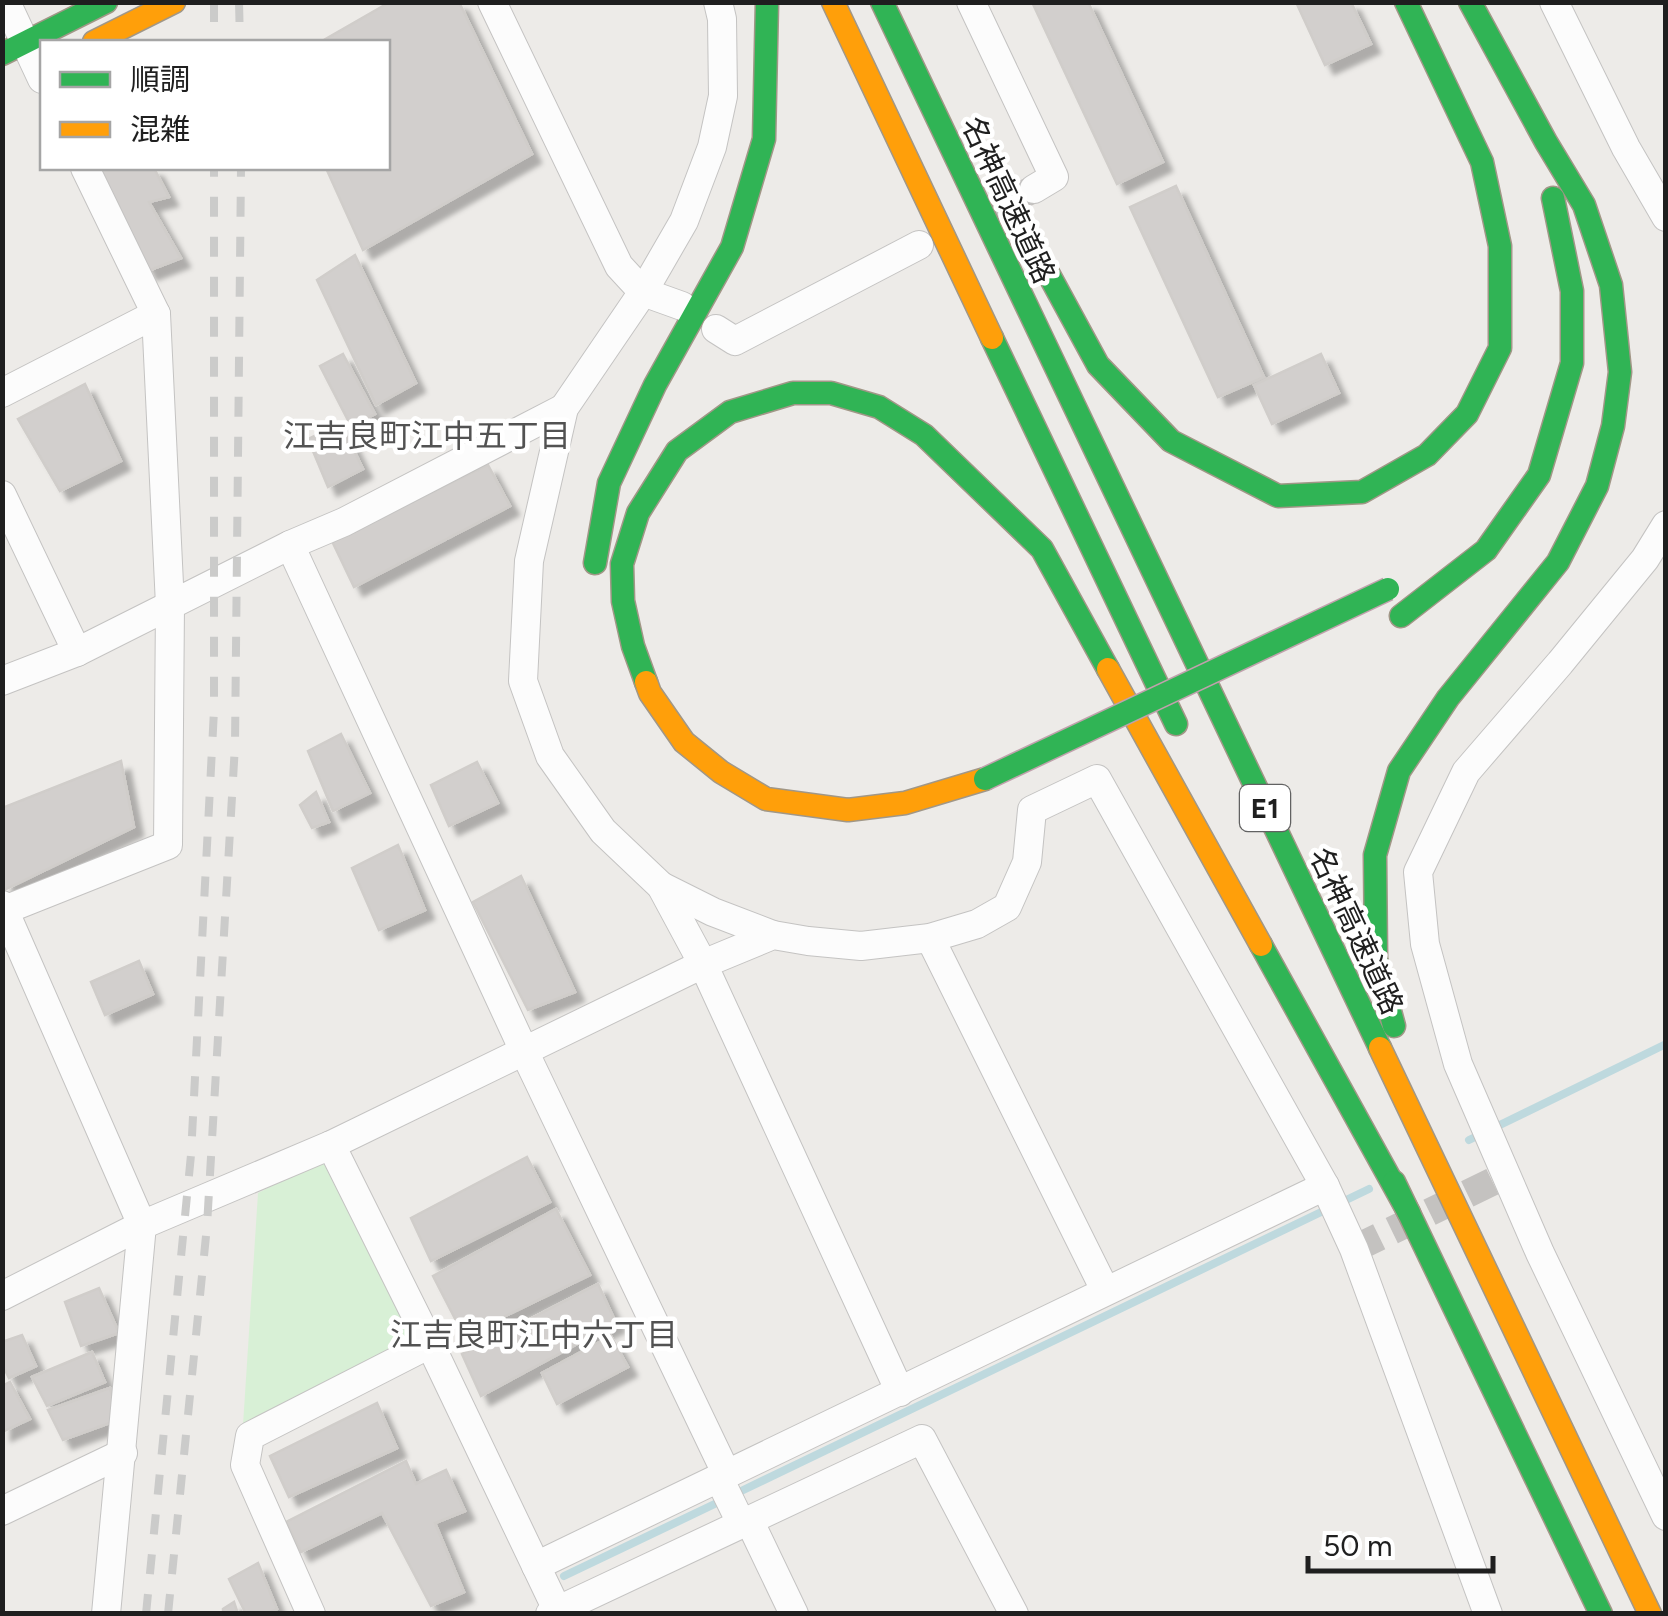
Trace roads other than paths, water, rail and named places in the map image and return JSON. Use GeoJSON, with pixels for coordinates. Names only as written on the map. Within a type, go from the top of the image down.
{"type":"FeatureCollection","features":[{"type":"Feature","properties":{"kind":"main road"},"geometry":{"type":"LineString","coordinates":[[14,48],[106,2]]}},
{"type":"Feature","properties":{"kind":"main road"},"geometry":{"type":"LineString","coordinates":[[98,40],[174,2]]}},
{"type":"Feature","properties":{"kind":"main road"},"geometry":{"type":"LineString","coordinates":[[596,590],[595,555],[610,484],[655,386],[732,247],[764,139],[767,2]]}},
{"type":"Feature","properties":{"kind":"main road"},"geometry":{"type":"LineString","coordinates":[[833,2],[1189,750]]}},
{"type":"Feature","properties":{"kind":"main road","name":"名神高速道路"},"geometry":{"type":"LineString","coordinates":[[882,2],[1650,1614]]}},
{"type":"Feature","properties":{"kind":"main road"},"geometry":{"type":"LineString","coordinates":[[900,2],[957,106]]}},
{"type":"Feature","properties":{"kind":"main road"},"geometry":{"type":"LineString","coordinates":[[1406,2],[1482,162],[1517,220]]}},
{"type":"Feature","properties":{"kind":"main road"},"geometry":{"type":"LineString","coordinates":[[1430,1157],[1376,959],[1374,855],[1399,771],[1448,698],[1558,562],[1596,486],[1614,426],[1620,372],[1611,285],[1584,205],[1470,2]]}},
{"type":"Feature","properties":{"kind":"main road"},"geometry":{"type":"LineString","coordinates":[[1393,620],[1486,550],[1539,475],[1572,363],[1572,291],[1546,142]]}},
{"type":"Feature","properties":{"kind":"main road"},"geometry":{"type":"LineString","coordinates":[[1023,227],[1098,365],[1171,441],[1278,496],[1362,492],[1426,455],[1466,414],[1500,348],[1500,246],[1482,162]]}},
{"type":"Feature","properties":{"kind":"main road"},"geometry":{"type":"LineString","coordinates":[[1396,583],[985,779],[905,803],[848,810],[766,799],[721,772],[684,742],[650,694],[633,646],[622,601],[622,564],[638,513],[677,451],[730,412],[792,393],[832,393],[880,407],[924,435],[1042,549],[1409,1213]]}},
{"type":"Feature","properties":{"kind":"main road"},"geometry":{"type":"LineString","coordinates":[[1018,797],[1244,690]]}},
{"type":"Feature","properties":{"kind":"main road","name":"E1"},"geometry":{"type":"LineString","coordinates":[[1248,875],[1602,1614]]}},
{"type":"Feature","properties":{"kind":"street"},"geometry":{"type":"LineString","coordinates":[[6,2],[14,48],[36,74]]}},
{"type":"Feature","properties":{"kind":"street"},"geometry":{"type":"LineString","coordinates":[[492,2],[619,266],[642,292],[682,306]]}},
{"type":"Feature","properties":{"kind":"street"},"geometry":{"type":"LineString","coordinates":[[718,2],[722,19],[723,96],[712,148],[684,221],[564,408],[528,562],[523,681],[550,756],[603,831],[661,886],[772,935],[861,946],[930,938],[977,924],[1007,907],[1027,862],[1032,810],[1097,779],[1326,1189],[1354,1249],[1488,1614]]}},
{"type":"Feature","properties":{"kind":"street"},"geometry":{"type":"LineString","coordinates":[[971,2],[1054,176],[1034,189]]}},
{"type":"Feature","properties":{"kind":"street"},"geometry":{"type":"LineString","coordinates":[[1554,2],[1626,148],[1666,217]]}},
{"type":"Feature","properties":{"kind":"street"},"geometry":{"type":"LineString","coordinates":[[86,170],[156,314],[170,604],[168,845],[4,908],[142,1225],[106,1614]]}},
{"type":"Feature","properties":{"kind":"street"},"geometry":{"type":"LineString","coordinates":[[716,329],[734,341],[919,245]]}},
{"type":"Feature","properties":{"kind":"street"},"geometry":{"type":"LineString","coordinates":[[2,393],[156,314]]}},
{"type":"Feature","properties":{"kind":"street"},"geometry":{"type":"LineString","coordinates":[[2,681],[76,652],[344,522],[564,408]]}},
{"type":"Feature","properties":{"kind":"street"},"geometry":{"type":"LineString","coordinates":[[2,494],[76,652]]}},
{"type":"Feature","properties":{"kind":"street"},"geometry":{"type":"LineString","coordinates":[[1666,525],[1645,559],[1466,772],[1418,872],[1425,944],[1458,1064],[1540,1254],[1666,1516]]}},
{"type":"Feature","properties":{"kind":"street"},"geometry":{"type":"LineString","coordinates":[[290,545],[723,1479],[794,1614]]}},
{"type":"Feature","properties":{"kind":"street"},"geometry":{"type":"LineString","coordinates":[[661,886],[704,964],[900,1392]]}},
{"type":"Feature","properties":{"kind":"street"},"geometry":{"type":"LineString","coordinates":[[2,1296],[142,1225],[330,1145],[772,935]]}},
{"type":"Feature","properties":{"kind":"street"},"geometry":{"type":"LineString","coordinates":[[930,938],[1105,1290]]}},
{"type":"Feature","properties":{"kind":"street"},"geometry":{"type":"LineString","coordinates":[[330,1145],[430,1344],[555,1613],[742,1519],[922,1439],[1014,1614]]}},
{"type":"Feature","properties":{"kind":"street"},"geometry":{"type":"LineString","coordinates":[[536,1566],[723,1479],[1105,1290],[1326,1189]]}},
{"type":"Feature","properties":{"kind":"street"},"geometry":{"type":"LineString","coordinates":[[311,1614],[245,1465],[250,1436],[430,1344]]}},
{"type":"Feature","properties":{"kind":"street"},"geometry":{"type":"LineString","coordinates":[[2,1510],[123,1453]]}},
{"type":"Feature","properties":{"kind":"waterway"},"geometry":{"type":"LineString","coordinates":[[1469,1140],[1666,1044]]}},
{"type":"Feature","properties":{"kind":"waterway"},"geometry":{"type":"LineString","coordinates":[[735,1494],[1369,1189]]}},
{"type":"Feature","properties":{"kind":"waterway"},"geometry":{"type":"LineString","coordinates":[[564,1576],[723,1500]]}},
{"type":"Feature","properties":{"kind":"tunnel"},"geometry":{"type":"LineString","coordinates":[[974,218],[1034,189]]}},
{"type":"Feature","properties":{"kind":"tunnel"},"geometry":{"type":"LineString","coordinates":[[1354,1249],[1506,1175]]}},
{"type":"Feature","properties":{"kind":"railway"},"geometry":{"type":"LineString","coordinates":[[214,2],[214,40]]}},
{"type":"Feature","properties":{"kind":"railway"},"geometry":{"type":"LineString","coordinates":[[239,2],[240,40]]}},
{"type":"Feature","properties":{"kind":"railway"},"geometry":{"type":"LineString","coordinates":[[146,1614],[191,1155],[214,710],[214,170]]}},
{"type":"Feature","properties":{"kind":"railway"},"geometry":{"type":"LineString","coordinates":[[168,1614],[207,1226],[235,745],[241,170]]}},
{"type":"Feature","properties":{"kind":"district","name":"江吉良町江中五丁目"},"geometry":{"type":"Point","coordinates":[427,436]}},
{"type":"Feature","properties":{"kind":"district","name":"江吉良町江中六丁目"},"geometry":{"type":"Point","coordinates":[534,1335]}}]}
